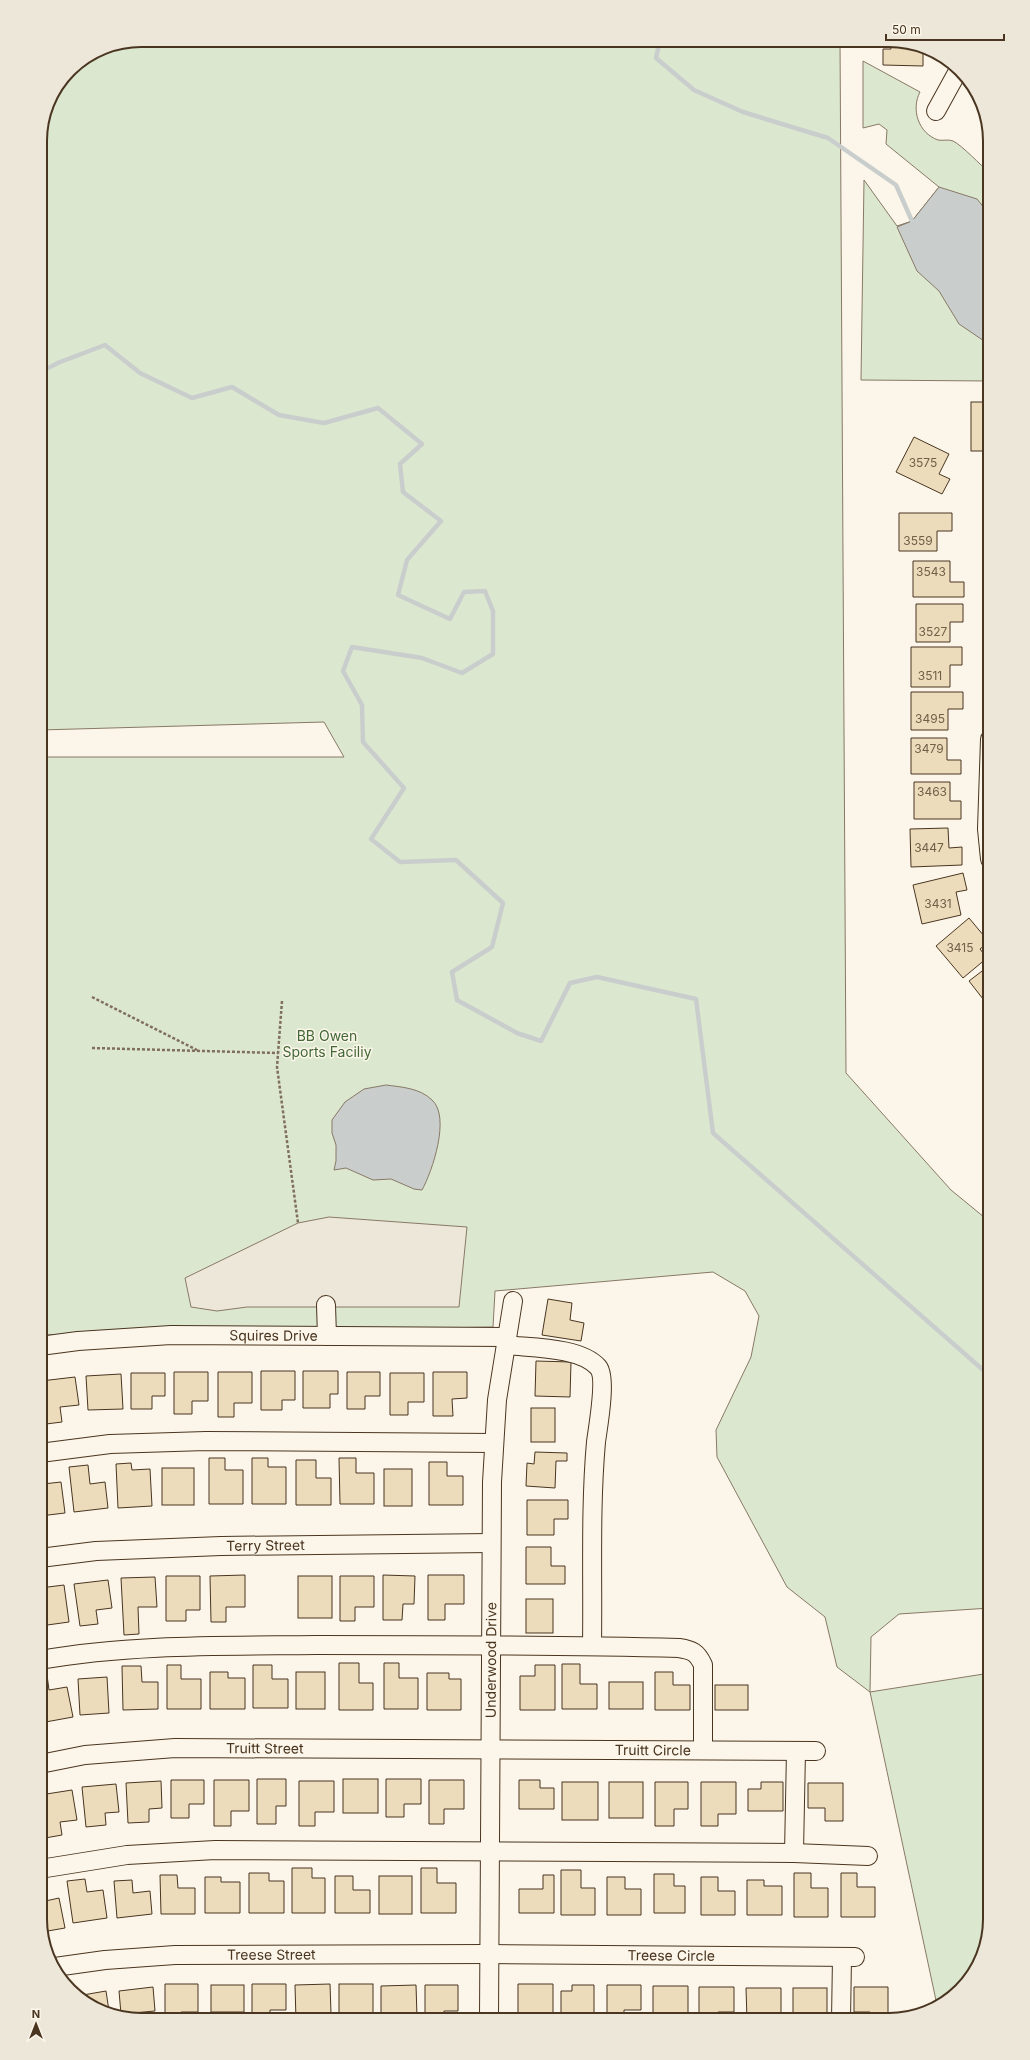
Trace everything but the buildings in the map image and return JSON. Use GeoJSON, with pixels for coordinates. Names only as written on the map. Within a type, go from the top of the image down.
{"type":"FeatureCollection","features":[{"type":"Feature","properties":{"kind":"street"},"geometry":{"type":"LineString","coordinates":[[936,111],[956,74]]}},
{"type":"Feature","properties":{"kind":"street","name":"Underwood Drive"},"geometry":{"type":"LineString","coordinates":[[489,2013],[488,1954],[494,1443],[497,1400],[512,1301]]}},
{"type":"Feature","properties":{"kind":"street"},"geometry":{"type":"LineString","coordinates":[[326,1305],[327,1336]]}},
{"type":"Feature","properties":{"kind":"street","name":"Squires Drive"},"geometry":{"type":"LineString","coordinates":[[47,1345],[78,1341],[171,1335],[327,1336],[506,1341],[578,1354],[591,1359],[600,1369],[602,1381],[596,1446],[592,1646]]}},
{"type":"Feature","properties":{"kind":"street"},"geometry":{"type":"LineString","coordinates":[[47,1452],[110,1444],[206,1441],[494,1443]]}},
{"type":"Feature","properties":{"kind":"street","name":"Terry Street"},"geometry":{"type":"LineString","coordinates":[[47,1557],[96,1551],[221,1546],[492,1543]]}},
{"type":"Feature","properties":{"kind":"street"},"geometry":{"type":"LineString","coordinates":[[47,1659],[79,1653],[163,1646],[491,1644],[679,1648],[692,1650],[699,1656],[703,1664],[703,1750]]}},
{"type":"Feature","properties":{"kind":"street","name":"Truitt Street"},"geometry":{"type":"LineString","coordinates":[[47,1763],[85,1755],[175,1748],[490,1748]]}},
{"type":"Feature","properties":{"kind":"street","name":"Truitt Circle"},"geometry":{"type":"LineString","coordinates":[[490,1748],[816,1750]]}},
{"type":"Feature","properties":{"kind":"street"},"geometry":{"type":"LineString","coordinates":[[794,1854],[796,1750]]}},
{"type":"Feature","properties":{"kind":"street"},"geometry":{"type":"LineString","coordinates":[[47,1869],[127,1855],[215,1850],[489,1851],[868,1856]]}},
{"type":"Feature","properties":{"kind":"street","name":"Treese Circle"},"geometry":{"type":"LineString","coordinates":[[488,1954],[848,1958],[842,2013]]}},
{"type":"Feature","properties":{"kind":"street","name":"Treese Street"},"geometry":{"type":"LineString","coordinates":[[60,1966],[104,1960],[175,1955],[488,1954]]}},
{"type":"Feature","properties":{"kind":"path"},"geometry":{"type":"LineString","coordinates":[[92,997],[198,1051]]}},
{"type":"Feature","properties":{"kind":"path"},"geometry":{"type":"LineString","coordinates":[[282,1001],[277,1067],[298,1224]]}},
{"type":"Feature","properties":{"kind":"path"},"geometry":{"type":"LineString","coordinates":[[92,1048],[278,1053]]}},
{"type":"Feature","properties":{"kind":"green space","name":"BB Owen Sports Faciliy"},"geometry":{"type":"Polygon","coordinates":[[[141,47],[840,47],[846,1073],[951,1190],[983,1216],[983,1608],[899,1614],[871,1637],[870,1692],[837,1667],[825,1617],[787,1587],[717,1457],[716,1430],[751,1357],[759,1316],[745,1291],[713,1272],[495,1291],[493,1327],[47,1335],[47,757],[344,757],[324,722],[47,730],[47,134],[50,116],[57,99],[70,79],[84,66],[105,54],[122,49],[141,47]]]}},
{"type":"Feature","properties":{"kind":"green space"},"geometry":{"type":"Polygon","coordinates":[[[863,61],[920,92],[917,99],[916,113],[925,132],[938,140],[951,140],[957,143],[983,167],[983,381],[861,380],[864,180],[897,226],[912,221],[939,187],[886,144],[887,130],[879,124],[863,128],[863,61]]]}},
{"type":"Feature","properties":{"kind":"green space"},"geometry":{"type":"Polygon","coordinates":[[[983,1674],[982,1932],[976,1955],[967,1971],[951,1990],[936,2000],[870,1692],[983,1674]]]}},
{"type":"Feature","properties":{"kind":"shaded area"},"geometry":{"type":"Polygon","coordinates":[[[939,187],[977,199],[983,206],[983,340],[959,324],[939,291],[917,271],[897,227],[912,221],[939,187]]]}},
{"type":"Feature","properties":{"kind":"shaded area"},"geometry":{"type":"Polygon","coordinates":[[[386,1085],[398,1086],[422,1093],[432,1100],[437,1108],[440,1119],[438,1145],[435,1158],[422,1190],[414,1189],[391,1179],[373,1180],[346,1168],[334,1170],[336,1161],[336,1145],[332,1133],[332,1120],[345,1102],[364,1089],[386,1085]]]}},
{"type":"Feature","properties":{"kind":"shaded area"},"geometry":{"type":"Polygon","coordinates":[[[329,1217],[467,1227],[459,1307],[247,1307],[217,1311],[191,1307],[185,1278],[298,1223],[329,1217]]]}},
{"type":"Feature","properties":{"kind":"waterway"},"geometry":{"type":"LineString","coordinates":[[658,47],[656,58],[694,90],[743,112],[828,138],[896,185],[912,221],[916,225]]}},
{"type":"Feature","properties":{"kind":"waterway"},"geometry":{"type":"LineString","coordinates":[[47,368],[105,345],[140,373],[192,398],[232,387],[279,415],[324,423],[378,408],[422,444],[400,464],[403,492],[441,521],[407,560],[398,595],[450,619],[464,592],[485,591],[493,611],[493,654],[462,673],[422,658],[352,647],[343,671],[362,705],[363,742],[404,788],[371,839],[400,862],[456,860],[503,903],[492,947],[452,972],[457,1000],[517,1033],[541,1041],[570,983],[597,977],[696,999],[713,1133],[983,1370]]}}]}
